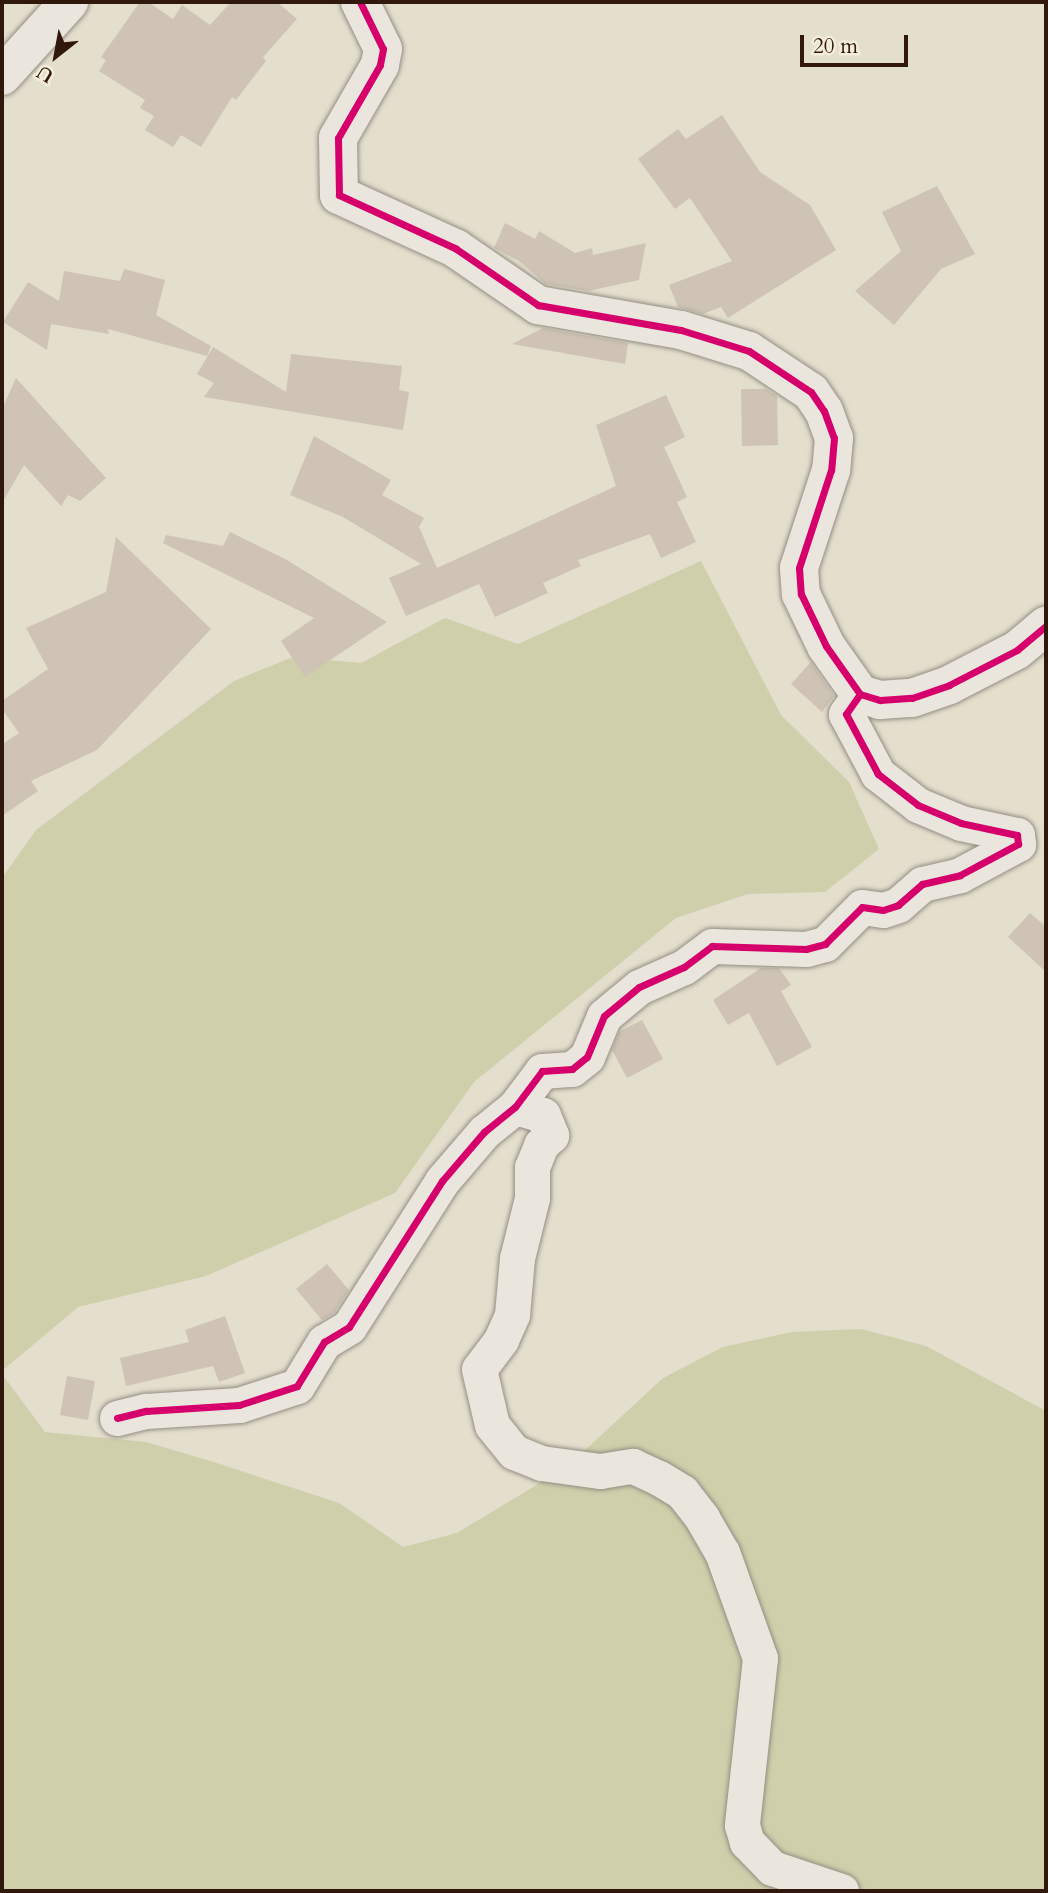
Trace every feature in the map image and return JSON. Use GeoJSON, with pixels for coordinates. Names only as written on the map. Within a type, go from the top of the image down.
{"type":"FeatureCollection","features":[{"type":"Feature","properties":{"kind":"street"},"geometry":{"type":"LineString","coordinates":[[2,76],[69,2]]}},
{"type":"Feature","properties":{"kind":"street"},"geometry":{"type":"LineString","coordinates":[[360,2],[383,49],[380,65],[338,138],[339,195],[455,247],[538,305],[681,330],[749,351],[811,391],[824,411],[834,438],[831,470],[799,568],[801,594],[826,646],[860,694],[880,700],[912,698],[949,685],[1017,650],[1046,626]]}},
{"type":"Feature","properties":{"kind":"street"},"geometry":{"type":"LineString","coordinates":[[117,1418],[146,1411],[239,1405],[297,1386],[324,1342],[349,1327],[442,1181],[484,1132],[515,1107],[542,1071],[572,1069],[586,1057],[604,1016],[639,987],[684,967],[696,954],[712,946],[806,949],[825,944],[862,907],[898,905],[922,884],[960,875],[1018,844],[1017,835],[961,823],[918,805],[878,774],[846,713],[860,694]]}},
{"type":"Feature","properties":{"kind":"street"},"geometry":{"type":"LineString","coordinates":[[515,1107],[543,1115],[551,1135],[541,1145],[532,1167],[532,1198],[517,1258],[512,1315],[501,1340],[479,1369],[492,1425],[514,1452],[541,1463],[600,1471],[633,1466],[682,1492],[702,1518],[722,1552],[760,1658],[746,1774],[747,1807],[742,1825],[747,1842],[772,1868],[841,1891]]}},
{"type":"Feature","properties":{"kind":"green space"},"geometry":{"type":"Polygon","coordinates":[[[701,561],[781,715],[849,782],[879,849],[825,892],[748,894],[676,918],[474,1082],[395,1193],[206,1276],[78,1307],[2,1371],[2,878],[36,830],[234,681],[293,657],[361,663],[445,618],[518,644],[701,561]]]}},
{"type":"Feature","properties":{"kind":"green space"},"geometry":{"type":"Polygon","coordinates":[[[861,1329],[926,1346],[1046,1411],[1046,1891],[2,1891],[2,1374],[45,1432],[146,1442],[217,1463],[339,1503],[403,1547],[457,1533],[568,1466],[663,1378],[723,1347],[791,1332],[861,1329]]]}},
{"type":"Feature","properties":{"kind":"building"},"geometry":{"type":"Polygon","coordinates":[[[140,2],[148,2],[173,19],[182,5],[210,25],[231,2],[277,2],[297,19],[263,57],[266,61],[236,100],[232,97],[201,147],[181,135],[173,147],[145,130],[154,116],[140,108],[145,100],[99,71],[106,60],[101,57],[140,2]]]}},
{"type":"Feature","properties":{"kind":"building"},"geometry":{"type":"Polygon","coordinates":[[[722,115],[760,172],[810,205],[836,250],[728,318],[721,307],[703,314],[678,307],[669,285],[732,261],[690,198],[675,209],[638,159],[678,129],[686,139],[722,115]]]}},
{"type":"Feature","properties":{"kind":"building"},"geometry":{"type":"Polygon","coordinates":[[[937,186],[975,254],[941,269],[894,325],[855,291],[901,251],[882,212],[937,186]]]}},
{"type":"Feature","properties":{"kind":"building"},"geometry":{"type":"Polygon","coordinates":[[[505,223],[535,239],[539,231],[575,253],[592,248],[593,255],[646,243],[639,280],[588,291],[546,284],[519,261],[494,248],[505,223]]]}},
{"type":"Feature","properties":{"kind":"building"},"geometry":{"type":"Polygon","coordinates":[[[124,269],[165,280],[156,315],[211,346],[207,356],[108,329],[109,334],[51,324],[47,350],[3,322],[28,282],[59,301],[64,271],[120,281],[124,269]]]}},
{"type":"Feature","properties":{"kind":"building"},"geometry":{"type":"Polygon","coordinates":[[[543,328],[628,343],[625,364],[512,344],[543,328]]]}},
{"type":"Feature","properties":{"kind":"building"},"geometry":{"type":"Polygon","coordinates":[[[213,347],[286,392],[291,354],[402,366],[399,390],[409,392],[403,430],[204,397],[214,383],[197,374],[213,347]]]}},
{"type":"Feature","properties":{"kind":"building"},"geometry":{"type":"Polygon","coordinates":[[[16,378],[106,478],[80,501],[68,495],[61,506],[24,465],[2,503],[2,409],[16,378]]]}},
{"type":"Feature","properties":{"kind":"building"},"geometry":{"type":"Polygon","coordinates":[[[741,389],[766,389],[777,396],[778,445],[742,446],[741,389]]]}},
{"type":"Feature","properties":{"kind":"building"},"geometry":{"type":"Polygon","coordinates":[[[666,395],[685,437],[664,447],[687,497],[677,502],[696,542],[661,558],[650,534],[578,560],[581,566],[543,583],[548,593],[495,617],[479,584],[406,616],[389,578],[421,564],[343,517],[290,495],[314,436],[391,480],[382,495],[424,518],[419,527],[437,568],[616,486],[596,425],[666,395]]]}},
{"type":"Feature","properties":{"kind":"building"},"geometry":{"type":"Polygon","coordinates":[[[230,532],[287,560],[387,622],[305,677],[281,641],[314,618],[163,543],[166,535],[223,546],[230,532]]]}},
{"type":"Feature","properties":{"kind":"building"},"geometry":{"type":"Polygon","coordinates":[[[116,537],[211,629],[97,750],[31,781],[38,791],[2,816],[2,740],[4,743],[19,733],[2,709],[2,701],[48,669],[26,628],[106,592],[116,537]]]}},
{"type":"Feature","properties":{"kind":"building"},"geometry":{"type":"Polygon","coordinates":[[[811,662],[834,696],[822,712],[791,684],[811,662]]]}},
{"type":"Feature","properties":{"kind":"building"},"geometry":{"type":"Polygon","coordinates":[[[1030,913],[1046,927],[1046,972],[1008,937],[1030,913]]]}},
{"type":"Feature","properties":{"kind":"building"},"geometry":{"type":"Polygon","coordinates":[[[761,968],[779,968],[791,985],[781,991],[812,1047],[777,1066],[749,1013],[728,1025],[713,1000],[761,968]]]}},
{"type":"Feature","properties":{"kind":"building"},"geometry":{"type":"Polygon","coordinates":[[[642,1020],[663,1059],[627,1078],[612,1050],[619,1032],[642,1020]]]}},
{"type":"Feature","properties":{"kind":"building"},"geometry":{"type":"Polygon","coordinates":[[[327,1264],[349,1290],[335,1312],[322,1320],[296,1289],[327,1264]]]}},
{"type":"Feature","properties":{"kind":"building"},"geometry":{"type":"Polygon","coordinates":[[[225,1316],[245,1373],[219,1382],[213,1366],[126,1386],[120,1358],[189,1342],[185,1330],[225,1316]]]}},
{"type":"Feature","properties":{"kind":"building"},"geometry":{"type":"Polygon","coordinates":[[[67,1376],[95,1381],[88,1420],[60,1415],[67,1376]]]}},
{"type":"Feature","properties":{"kind":"cycle path"},"geometry":{"type":"LineString","coordinates":[[360,2],[383,49],[380,65],[338,138],[339,195],[455,248],[538,305],[681,330],[749,351],[811,392],[824,411],[834,438],[831,470],[799,568],[801,594],[826,646],[860,694],[880,700],[912,698],[949,685],[1017,650],[1046,626]]}},
{"type":"Feature","properties":{"kind":"cycle path"},"geometry":{"type":"LineString","coordinates":[[117,1418],[146,1411],[239,1405],[297,1386],[324,1342],[349,1327],[442,1181],[484,1132],[515,1107],[542,1071],[572,1069],[587,1057],[604,1016],[639,987],[684,967],[712,946],[806,949],[825,944],[862,907],[883,910],[898,905],[922,884],[960,875],[1018,844],[1017,835],[961,823],[918,805],[878,774],[846,714],[860,694]]}}]}
